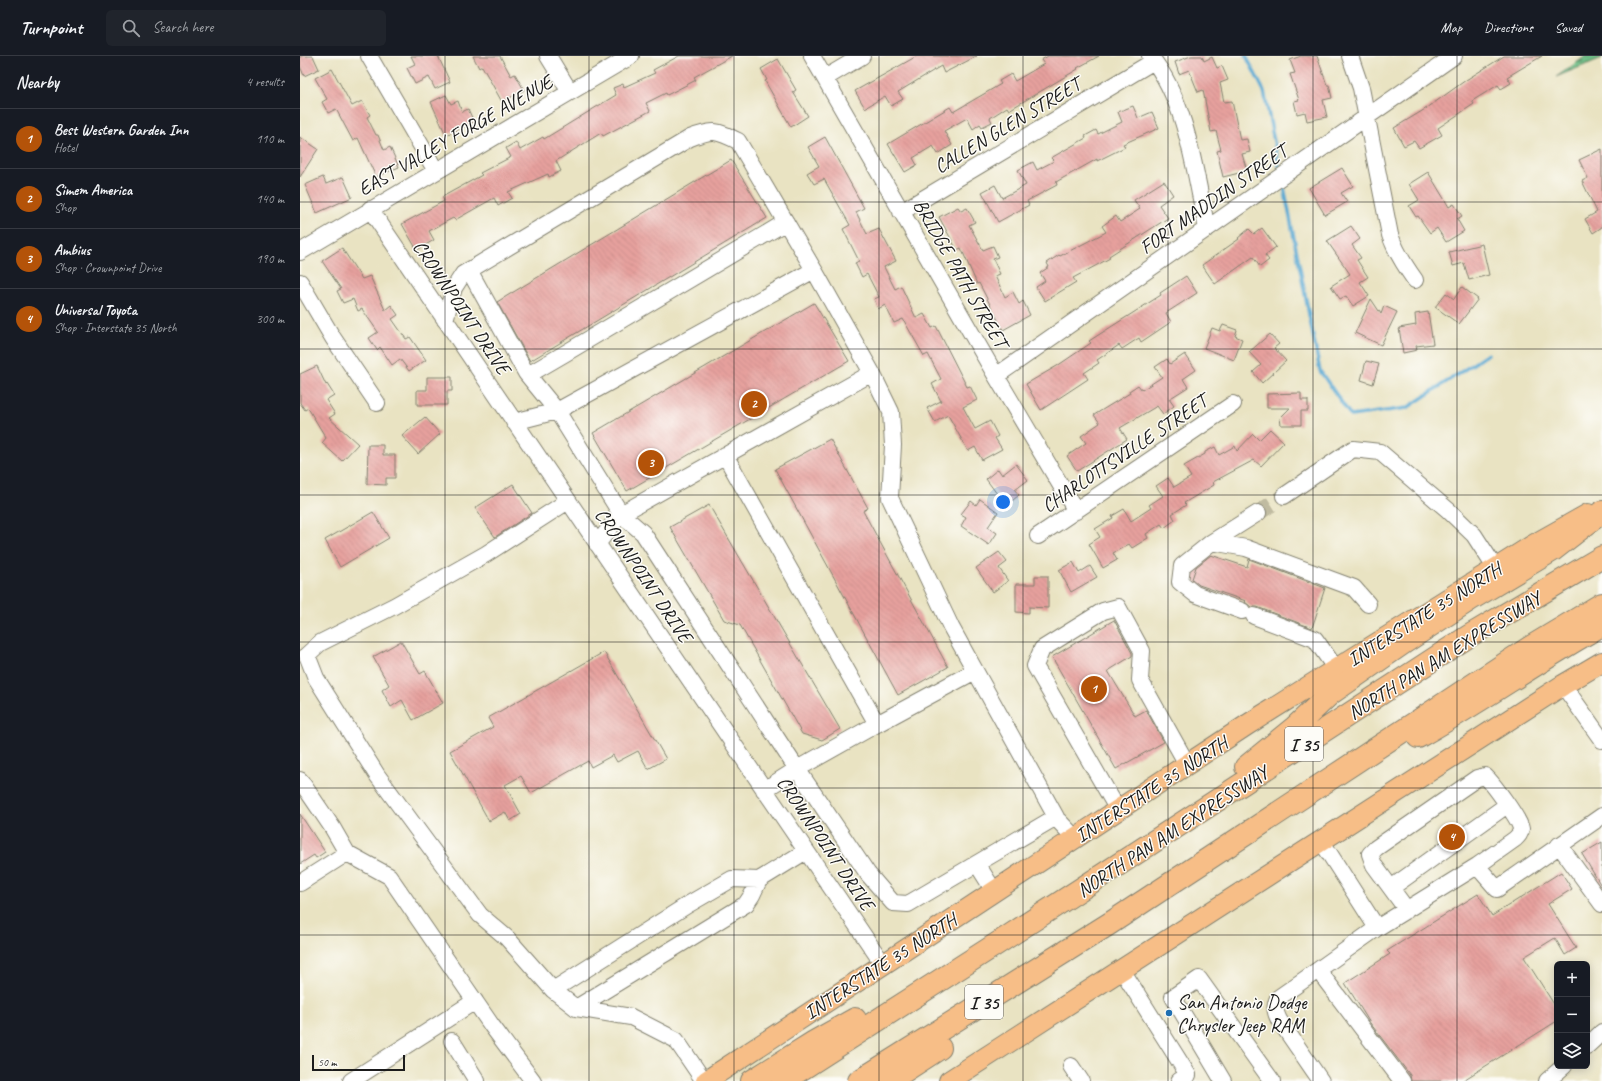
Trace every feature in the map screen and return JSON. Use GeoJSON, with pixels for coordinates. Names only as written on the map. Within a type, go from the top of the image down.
{"type":"FeatureCollection","features":[{"type":"Feature","properties":{"kind":"highway"},"geometry":{"type":"LineString","coordinates":[[1180,826],[1222,786],[1295,727],[1330,694],[1405,642],[1471,599],[1553,550],[1602,512]]}},
{"type":"Feature","properties":{"kind":"highway","name":"NORTH PAN AM EXPRESSWAY"},"geometry":{"type":"LineString","coordinates":[[783,1081],[1180,826],[1469,636],[1602,557]]}},
{"type":"Feature","properties":{"kind":"highway","name":"NORTH PAN AM EXPRESSWAY"},"geometry":{"type":"LineString","coordinates":[[859,1081],[1109,924],[1529,648],[1602,604]]}},
{"type":"Feature","properties":{"kind":"highway"},"geometry":{"type":"LineString","coordinates":[[1275,815],[1455,716],[1572,642],[1602,625]]}},
{"type":"Feature","properties":{"kind":"highway"},"geometry":{"type":"LineString","coordinates":[[889,1081],[953,1039],[1109,924]]}},
{"type":"Feature","properties":{"kind":"highway"},"geometry":{"type":"LineString","coordinates":[[752,1081],[814,1042],[1009,936]]}},
{"type":"Feature","properties":{"kind":"main road","name":"INTERSTATE 35 NORTH"},"geometry":{"type":"LineString","coordinates":[[705,1081],[1188,764],[1336,669],[1496,569],[1602,506]]}},
{"type":"Feature","properties":{"kind":"main road"},"geometry":{"type":"LineString","coordinates":[[949,1081],[1322,842],[1563,684],[1602,662]]}},
{"type":"Feature","properties":{"kind":"street"},"geometry":{"type":"LineString","coordinates":[[369,56],[436,171]]}},
{"type":"Feature","properties":{"kind":"street"},"geometry":{"type":"LineString","coordinates":[[548,56],[570,92]]}},
{"type":"Feature","properties":{"kind":"street","name":"EAST VALLEY FORGE AVENUE"},"geometry":{"type":"LineString","coordinates":[[300,252],[370,209],[631,56]]}},
{"type":"Feature","properties":{"kind":"street","name":"BRIDGE PATH STREET"},"geometry":{"type":"LineString","coordinates":[[812,56],[996,376],[1076,511]]}},
{"type":"Feature","properties":{"kind":"street"},"geometry":{"type":"LineString","coordinates":[[825,78],[862,56]]}},
{"type":"Feature","properties":{"kind":"street"},"geometry":{"type":"LineString","coordinates":[[1350,56],[1361,88],[1390,235],[1403,262],[1415,280]]}},
{"type":"Feature","properties":{"kind":"street","name":"FORT MADDIN STREET"},"geometry":{"type":"LineString","coordinates":[[996,376],[1454,56]]}},
{"type":"Feature","properties":{"kind":"street"},"geometry":{"type":"LineString","coordinates":[[1152,58],[1172,92],[1181,118],[1188,142],[1206,229]]}},
{"type":"Feature","properties":{"kind":"street","name":"CALLEN GLEN STREET"},"geometry":{"type":"LineString","coordinates":[[901,212],[1152,58]]}},
{"type":"Feature","properties":{"kind":"street"},"geometry":{"type":"LineString","coordinates":[[444,320],[454,288],[463,274],[469,270],[690,138],[702,133],[719,132],[738,140],[872,373],[891,412],[893,445],[890,498],[951,627],[1056,818],[1075,838]]}},
{"type":"Feature","properties":{"kind":"street","name":"CROWNPOINT DRIVE"},"geometry":{"type":"LineString","coordinates":[[370,209],[883,964]]}},
{"type":"Feature","properties":{"kind":"street"},"geometry":{"type":"LineString","coordinates":[[528,375],[786,222]]}},
{"type":"Feature","properties":{"kind":"street"},"geometry":{"type":"LineString","coordinates":[[469,270],[528,375],[557,411],[621,514],[643,533],[797,769],[868,874],[893,903],[908,904],[1056,818]]}},
{"type":"Feature","properties":{"kind":"street"},"geometry":{"type":"LineString","coordinates":[[514,422],[557,411],[814,270]]}},
{"type":"Feature","properties":{"kind":"street"},"geometry":{"type":"LineString","coordinates":[[300,282],[334,338],[378,403]]}},
{"type":"Feature","properties":{"kind":"street"},"geometry":{"type":"LineString","coordinates":[[597,544],[621,514],[872,373]]}},
{"type":"Feature","properties":{"kind":"street","name":"CHARLOTTSVILLE STREET"},"geometry":{"type":"LineString","coordinates":[[1038,536],[1233,404]]}},
{"type":"Feature","properties":{"kind":"street"},"geometry":{"type":"LineString","coordinates":[[1284,496],[1353,449],[1380,452],[1448,510],[1474,535],[1496,569]]}},
{"type":"Feature","properties":{"kind":"street"},"geometry":{"type":"LineString","coordinates":[[725,455],[877,724]]}},
{"type":"Feature","properties":{"kind":"street"},"geometry":{"type":"LineString","coordinates":[[568,501],[486,554],[394,606],[320,643],[307,655],[316,678],[377,775],[480,915],[507,938],[553,990],[576,1008],[631,1017],[676,1040],[705,1081]]}},
{"type":"Feature","properties":{"kind":"street"},"geometry":{"type":"LineString","coordinates":[[1258,513],[1212,542],[1182,566],[1180,582],[1195,594],[1315,639],[1336,669]]}},
{"type":"Feature","properties":{"kind":"street"},"geometry":{"type":"LineString","coordinates":[[1212,542],[1246,548],[1354,588],[1368,604]]}},
{"type":"Feature","properties":{"kind":"street"},"geometry":{"type":"LineString","coordinates":[[1118,810],[1035,666],[1042,649],[1103,611],[1118,608],[1142,651],[1140,680],[1188,764]]}},
{"type":"Feature","properties":{"kind":"street"},"geometry":{"type":"LineString","coordinates":[[764,790],[797,769],[975,671]]}},
{"type":"Feature","properties":{"kind":"street"},"geometry":{"type":"LineString","coordinates":[[1563,684],[1597,722],[1602,740]]}},
{"type":"Feature","properties":{"kind":"street"},"geometry":{"type":"LineString","coordinates":[[1321,1081],[1275,1012],[1275,1004],[1278,998],[1377,928],[1477,866],[1519,835],[1521,829],[1518,822],[1485,776],[1481,776],[1376,848],[1370,854],[1371,860],[1406,910]]}},
{"type":"Feature","properties":{"kind":"street"},"geometry":{"type":"LineString","coordinates":[[300,780],[332,826],[347,853],[389,876],[475,1001],[533,1081]]}},
{"type":"Feature","properties":{"kind":"street"},"geometry":{"type":"LineString","coordinates":[[1391,888],[1507,805]]}},
{"type":"Feature","properties":{"kind":"street"},"geometry":{"type":"LineString","coordinates":[[1477,866],[1497,889],[1602,816]]}},
{"type":"Feature","properties":{"kind":"street"},"geometry":{"type":"LineString","coordinates":[[1322,842],[1377,928]]}},
{"type":"Feature","properties":{"kind":"street"},"geometry":{"type":"LineString","coordinates":[[1559,845],[1602,904]]}},
{"type":"Feature","properties":{"kind":"street"},"geometry":{"type":"LineString","coordinates":[[576,1008],[746,904],[759,880],[806,851]]}},
{"type":"Feature","properties":{"kind":"street"},"geometry":{"type":"LineString","coordinates":[[300,883],[347,853]]}},
{"type":"Feature","properties":{"kind":"street"},"geometry":{"type":"LineString","coordinates":[[977,864],[994,891]]}},
{"type":"Feature","properties":{"kind":"street"},"geometry":{"type":"LineString","coordinates":[[553,990],[689,904],[732,879],[759,880]]}},
{"type":"Feature","properties":{"kind":"street"},"geometry":{"type":"LineString","coordinates":[[1122,970],[1186,1079]]}},
{"type":"Feature","properties":{"kind":"street"},"geometry":{"type":"LineString","coordinates":[[1318,970],[1402,1081]]}},
{"type":"Feature","properties":{"kind":"street"},"geometry":{"type":"LineString","coordinates":[[1223,1081],[1173,997],[1199,979],[1272,1081]]}},
{"type":"Feature","properties":{"kind":"street"},"geometry":{"type":"LineString","coordinates":[[351,1081],[475,1001]]}},
{"type":"Feature","properties":{"kind":"street"},"geometry":{"type":"LineString","coordinates":[[1590,1043],[1602,1032]]}},
{"type":"Feature","properties":{"kind":"street"},"geometry":{"type":"LineString","coordinates":[[452,1041],[477,1081]]}},
{"type":"Feature","properties":{"kind":"street"},"geometry":{"type":"LineString","coordinates":[[1071,1066],[1081,1081]]}},
{"type":"Feature","properties":{"kind":"street"},"geometry":{"type":"LineString","coordinates":[[1547,1081],[1561,1069]]}},
{"type":"Feature","properties":{"kind":"green space"},"geometry":{"type":"Polygon","coordinates":[[[1586,56],[1602,56],[1602,58],[1556,77],[1586,56]]]}},
{"type":"Feature","properties":{"kind":"building"},"geometry":{"type":"Polygon","coordinates":[[[300,56],[313,56],[319,69],[304,76],[300,66],[300,56]]]}},
{"type":"Feature","properties":{"kind":"building"},"geometry":{"type":"Polygon","coordinates":[[[411,56],[438,56],[450,82],[435,89],[429,77],[415,84],[407,68],[415,64],[411,56]]]}},
{"type":"Feature","properties":{"kind":"building"},"geometry":{"type":"Polygon","coordinates":[[[473,56],[500,56],[511,76],[515,74],[524,90],[502,102],[482,66],[479,68],[473,56]]]}},
{"type":"Feature","properties":{"kind":"building"},"geometry":{"type":"Polygon","coordinates":[[[679,56],[732,56],[694,77],[696,80],[667,95],[666,93],[646,103],[650,111],[603,136],[601,133],[556,161],[561,171],[549,177],[548,174],[508,192],[512,198],[498,206],[494,198],[455,220],[453,218],[429,231],[434,240],[417,250],[402,224],[444,201],[442,197],[482,175],[480,173],[511,157],[506,148],[516,142],[520,150],[543,137],[544,139],[616,95],[613,88],[623,84],[624,87],[655,73],[653,70],[679,56]]]}},
{"type":"Feature","properties":{"kind":"building"},"geometry":{"type":"Polygon","coordinates":[[[917,56],[977,56],[944,73],[941,66],[898,92],[903,99],[891,106],[885,96],[865,108],[855,91],[917,56]]]}},
{"type":"Feature","properties":{"kind":"building"},"geometry":{"type":"Polygon","coordinates":[[[1048,56],[1099,56],[1009,110],[1007,107],[990,118],[992,122],[982,127],[980,124],[973,129],[967,118],[944,131],[952,145],[938,154],[933,146],[913,158],[917,165],[905,172],[888,144],[950,107],[953,112],[1001,84],[999,81],[1011,74],[1015,81],[1044,64],[1041,60],[1048,56]]]}},
{"type":"Feature","properties":{"kind":"building"},"geometry":{"type":"Polygon","coordinates":[[[1191,56],[1202,56],[1204,61],[1212,57],[1217,68],[1222,66],[1228,80],[1220,83],[1224,102],[1232,101],[1240,140],[1247,139],[1250,152],[1242,154],[1247,171],[1223,177],[1217,151],[1221,150],[1216,131],[1211,132],[1203,90],[1198,92],[1189,70],[1179,74],[1175,62],[1191,56]]]}},
{"type":"Feature","properties":{"kind":"building"},"geometry":{"type":"Polygon","coordinates":[[[1301,56],[1317,56],[1327,85],[1329,85],[1332,98],[1323,100],[1327,117],[1307,121],[1305,112],[1297,114],[1294,101],[1299,100],[1290,74],[1295,73],[1290,60],[1301,56]]]}},
{"type":"Feature","properties":{"kind":"building"},"geometry":{"type":"Polygon","coordinates":[[[1504,56],[1542,56],[1507,77],[1511,83],[1501,89],[1498,85],[1472,101],[1474,104],[1438,128],[1442,135],[1419,148],[1414,141],[1404,146],[1394,128],[1427,108],[1466,80],[1504,56]]]}},
{"type":"Feature","properties":{"kind":"building"},"geometry":{"type":"Polygon","coordinates":[[[778,59],[796,90],[793,92],[808,116],[791,127],[765,81],[767,80],[761,69],[778,59]]]}},
{"type":"Feature","properties":{"kind":"building"},"geometry":{"type":"Polygon","coordinates":[[[332,69],[352,106],[362,101],[370,115],[367,117],[376,135],[378,135],[384,150],[390,147],[399,167],[376,177],[358,138],[353,141],[336,109],[328,113],[322,102],[327,99],[315,78],[332,69]]]}},
{"type":"Feature","properties":{"kind":"building"},"geometry":{"type":"Polygon","coordinates":[[[446,95],[451,104],[458,101],[462,112],[468,109],[474,122],[446,135],[431,102],[446,95]]]}},
{"type":"Feature","properties":{"kind":"building"},"geometry":{"type":"Polygon","coordinates":[[[1133,106],[1138,118],[1152,112],[1159,128],[1123,144],[1125,147],[1097,161],[1097,159],[1056,182],[1057,185],[1027,201],[1029,205],[998,222],[982,192],[995,185],[1002,198],[1026,185],[1018,170],[1033,162],[1037,170],[1054,161],[1051,158],[1086,138],[1085,136],[1096,130],[1098,134],[1122,122],[1118,112],[1133,106]]]}},
{"type":"Feature","properties":{"kind":"building"},"geometry":{"type":"Polygon","coordinates":[[[300,137],[318,149],[300,177],[300,137]]]}},
{"type":"Feature","properties":{"kind":"building"},"geometry":{"type":"Polygon","coordinates":[[[825,137],[864,208],[856,212],[867,234],[879,229],[896,261],[884,267],[895,289],[901,286],[916,318],[924,314],[932,328],[936,326],[967,387],[970,386],[977,400],[963,407],[975,429],[990,421],[998,436],[995,438],[1002,449],[982,460],[975,447],[968,451],[948,415],[935,422],[927,408],[941,401],[932,384],[941,379],[928,354],[924,356],[903,319],[894,323],[885,305],[878,309],[874,299],[879,297],[867,274],[862,277],[855,263],[859,261],[843,229],[850,225],[824,179],[814,184],[807,173],[819,166],[808,147],[825,137]]]}},
{"type":"Feature","properties":{"kind":"building"},"geometry":{"type":"Polygon","coordinates":[[[1602,149],[1602,227],[1593,233],[1585,219],[1597,212],[1582,181],[1588,178],[1579,160],[1602,149]]]}},
{"type":"Feature","properties":{"kind":"building"},"geometry":{"type":"Polygon","coordinates":[[[731,160],[767,218],[530,361],[497,302],[731,160]]]}},
{"type":"Feature","properties":{"kind":"building"},"geometry":{"type":"Polygon","coordinates":[[[1342,168],[1353,186],[1341,193],[1347,202],[1325,215],[1309,188],[1342,168]]]}},
{"type":"Feature","properties":{"kind":"building"},"geometry":{"type":"Polygon","coordinates":[[[1428,172],[1449,207],[1454,204],[1462,216],[1457,219],[1464,231],[1446,242],[1437,228],[1430,233],[1418,216],[1416,217],[1409,206],[1419,200],[1409,184],[1428,172]]]}},
{"type":"Feature","properties":{"kind":"building"},"geometry":{"type":"Polygon","coordinates":[[[323,177],[326,184],[343,177],[352,197],[317,213],[305,185],[323,177]]]}},
{"type":"Feature","properties":{"kind":"building"},"geometry":{"type":"Polygon","coordinates":[[[1164,181],[1173,195],[1159,205],[1168,218],[1109,256],[1110,258],[1073,278],[1076,282],[1045,301],[1036,287],[1045,281],[1040,273],[1049,267],[1047,263],[1059,255],[1060,256],[1106,232],[1102,226],[1116,216],[1120,222],[1140,209],[1134,200],[1164,181]]]}},
{"type":"Feature","properties":{"kind":"building"},"geometry":{"type":"Polygon","coordinates":[[[958,207],[961,211],[967,208],[975,222],[969,225],[983,250],[993,246],[998,257],[993,259],[1000,274],[995,276],[1005,297],[1013,292],[1019,304],[1023,301],[1030,315],[1003,330],[979,283],[977,284],[961,248],[957,250],[939,217],[958,207]]]}},
{"type":"Feature","properties":{"kind":"building"},"geometry":{"type":"Polygon","coordinates":[[[1351,226],[1360,239],[1352,245],[1361,258],[1357,260],[1368,277],[1360,282],[1369,296],[1353,306],[1346,296],[1340,299],[1331,286],[1350,274],[1327,241],[1351,226]]]}},
{"type":"Feature","properties":{"kind":"building"},"geometry":{"type":"Polygon","coordinates":[[[1262,228],[1276,247],[1265,255],[1269,260],[1260,267],[1253,257],[1215,284],[1202,265],[1239,239],[1238,238],[1249,229],[1254,234],[1262,228]]]}},
{"type":"Feature","properties":{"kind":"building"},"geometry":{"type":"Polygon","coordinates":[[[1482,244],[1489,275],[1469,280],[1464,263],[1453,266],[1449,252],[1482,244]]]}},
{"type":"Feature","properties":{"kind":"building"},"geometry":{"type":"Polygon","coordinates":[[[342,248],[362,279],[370,276],[385,310],[391,305],[398,315],[392,319],[406,339],[410,337],[426,360],[409,371],[400,359],[392,365],[380,347],[377,350],[369,338],[378,332],[362,309],[358,311],[353,299],[343,303],[337,291],[341,289],[322,261],[342,248]]]}},
{"type":"Feature","properties":{"kind":"building"},"geometry":{"type":"Polygon","coordinates":[[[1186,276],[1197,293],[1166,313],[1171,322],[1141,342],[1139,338],[1122,349],[1119,345],[1097,360],[1099,363],[1084,373],[1088,379],[1041,410],[1026,384],[1057,366],[1091,343],[1089,341],[1161,295],[1160,293],[1186,276]]]}},
{"type":"Feature","properties":{"kind":"building"},"geometry":{"type":"Polygon","coordinates":[[[1462,287],[1478,299],[1459,324],[1435,307],[1446,293],[1454,299],[1462,287]]]}},
{"type":"Feature","properties":{"kind":"building"},"geometry":{"type":"Polygon","coordinates":[[[1371,299],[1381,314],[1384,306],[1397,312],[1381,345],[1355,333],[1371,299]]]}},
{"type":"Feature","properties":{"kind":"building"},"geometry":{"type":"Polygon","coordinates":[[[814,303],[849,361],[627,491],[593,433],[814,303]]]}},
{"type":"Feature","properties":{"kind":"building"},"geometry":{"type":"Polygon","coordinates":[[[1428,312],[1433,344],[1416,346],[1417,350],[1403,353],[1399,328],[1416,325],[1415,314],[1428,312]]]}},
{"type":"Feature","properties":{"kind":"building"},"geometry":{"type":"Polygon","coordinates":[[[1223,325],[1237,330],[1235,336],[1242,339],[1234,360],[1204,348],[1212,328],[1220,331],[1223,325]]]}},
{"type":"Feature","properties":{"kind":"building"},"geometry":{"type":"Polygon","coordinates":[[[1270,334],[1279,344],[1274,348],[1286,361],[1262,383],[1253,372],[1261,365],[1249,352],[1270,334]]]}},
{"type":"Feature","properties":{"kind":"building"},"geometry":{"type":"Polygon","coordinates":[[[1185,354],[1196,370],[1183,379],[1188,387],[1169,399],[1174,406],[1163,414],[1157,406],[1120,428],[1127,439],[1077,471],[1067,456],[1086,443],[1081,436],[1100,423],[1094,415],[1130,393],[1129,391],[1138,385],[1142,390],[1162,377],[1155,367],[1167,359],[1170,364],[1185,354]]]}},
{"type":"Feature","properties":{"kind":"building"},"geometry":{"type":"Polygon","coordinates":[[[1366,361],[1379,364],[1373,384],[1361,380],[1366,361]]]}},
{"type":"Feature","properties":{"kind":"building"},"geometry":{"type":"Polygon","coordinates":[[[317,366],[326,385],[327,384],[334,395],[326,400],[335,414],[329,418],[358,444],[342,461],[322,443],[326,438],[308,408],[305,410],[300,403],[300,374],[317,366]]]}},
{"type":"Feature","properties":{"kind":"building"},"geometry":{"type":"Polygon","coordinates":[[[427,377],[452,377],[452,391],[447,391],[447,405],[417,405],[417,390],[427,390],[427,377]]]}},
{"type":"Feature","properties":{"kind":"building"},"geometry":{"type":"Polygon","coordinates":[[[1301,393],[1301,400],[1308,400],[1308,411],[1301,411],[1301,425],[1281,425],[1280,418],[1290,408],[1267,408],[1267,394],[1301,393]]]}},
{"type":"Feature","properties":{"kind":"building"},"geometry":{"type":"Polygon","coordinates":[[[425,417],[440,434],[418,454],[402,436],[425,417]]]}},
{"type":"Feature","properties":{"kind":"building"},"geometry":{"type":"Polygon","coordinates":[[[1270,429],[1284,442],[1261,466],[1254,460],[1213,482],[1214,485],[1184,503],[1186,505],[1172,514],[1175,520],[1164,528],[1161,524],[1146,534],[1148,538],[1132,548],[1129,544],[1113,553],[1117,560],[1103,568],[1089,544],[1100,537],[1095,529],[1124,509],[1131,521],[1151,508],[1149,505],[1163,496],[1156,486],[1168,478],[1174,487],[1191,477],[1184,466],[1205,454],[1205,452],[1215,447],[1219,455],[1235,446],[1237,451],[1253,434],[1259,440],[1270,429]]]}},
{"type":"Feature","properties":{"kind":"building"},"geometry":{"type":"Polygon","coordinates":[[[830,439],[868,508],[863,511],[948,667],[898,695],[775,469],[830,439]]]}},
{"type":"Feature","properties":{"kind":"building"},"geometry":{"type":"Polygon","coordinates":[[[368,445],[383,445],[383,455],[395,455],[395,478],[386,478],[386,485],[367,484],[368,445]]]}},
{"type":"Feature","properties":{"kind":"building"},"geometry":{"type":"Polygon","coordinates":[[[1016,464],[1028,480],[1015,490],[1019,495],[1006,506],[986,479],[998,469],[1002,475],[1016,464]]]}},
{"type":"Feature","properties":{"kind":"building"},"geometry":{"type":"Polygon","coordinates":[[[513,484],[532,513],[495,537],[475,508],[513,484]]]}},
{"type":"Feature","properties":{"kind":"building"},"geometry":{"type":"Polygon","coordinates":[[[980,499],[998,512],[988,527],[997,533],[989,545],[961,526],[966,517],[961,514],[971,501],[976,505],[980,499]]]}},
{"type":"Feature","properties":{"kind":"building"},"geometry":{"type":"Polygon","coordinates":[[[709,505],[840,729],[822,740],[802,734],[740,625],[724,620],[670,527],[709,505]]]}},
{"type":"Feature","properties":{"kind":"building"},"geometry":{"type":"Polygon","coordinates":[[[373,512],[389,538],[340,567],[325,540],[373,512]]]}},
{"type":"Feature","properties":{"kind":"building"},"geometry":{"type":"Polygon","coordinates":[[[999,552],[1007,562],[999,568],[1008,581],[993,592],[976,568],[999,552]]]}},
{"type":"Feature","properties":{"kind":"building"},"geometry":{"type":"Polygon","coordinates":[[[1211,555],[1247,567],[1249,559],[1325,588],[1312,628],[1257,607],[1251,607],[1245,602],[1246,601],[1199,585],[1192,579],[1196,567],[1211,555]]]}},
{"type":"Feature","properties":{"kind":"building"},"geometry":{"type":"Polygon","coordinates":[[[1073,562],[1079,573],[1090,566],[1097,577],[1071,592],[1059,570],[1073,562]]]}},
{"type":"Feature","properties":{"kind":"building"},"geometry":{"type":"Polygon","coordinates":[[[1035,576],[1048,576],[1048,608],[1029,607],[1029,613],[1016,612],[1016,584],[1035,584],[1035,576]]]}},
{"type":"Feature","properties":{"kind":"building"},"geometry":{"type":"Polygon","coordinates":[[[1114,620],[1132,653],[1132,656],[1108,671],[1135,716],[1146,710],[1164,742],[1116,769],[1052,657],[1114,620]]]}},
{"type":"Feature","properties":{"kind":"building"},"geometry":{"type":"Polygon","coordinates":[[[401,641],[420,674],[425,671],[443,703],[413,720],[402,700],[391,707],[382,690],[389,685],[373,657],[401,641]]]}},
{"type":"Feature","properties":{"kind":"building"},"geometry":{"type":"Polygon","coordinates":[[[604,652],[666,759],[648,769],[638,751],[617,762],[613,755],[591,767],[588,761],[531,793],[521,776],[505,785],[521,814],[510,821],[505,812],[489,821],[450,751],[493,727],[488,718],[604,652]]]}},
{"type":"Feature","properties":{"kind":"building"},"geometry":{"type":"Polygon","coordinates":[[[300,814],[325,852],[316,858],[314,855],[300,864],[300,814]]]}},
{"type":"Feature","properties":{"kind":"building"},"geometry":{"type":"Polygon","coordinates":[[[1602,842],[1602,887],[1582,854],[1602,842]]]}},
{"type":"Feature","properties":{"kind":"building"},"geometry":{"type":"Polygon","coordinates":[[[1561,872],[1572,889],[1548,904],[1576,948],[1565,955],[1555,938],[1524,957],[1554,1004],[1554,1023],[1462,1081],[1411,1081],[1410,1075],[1370,1023],[1345,983],[1390,954],[1387,951],[1478,894],[1492,916],[1561,872]]]}},
{"type":"Feature","properties":{"kind":"waterway"},"geometry":{"type":"LineString","coordinates":[[1246,56],[1264,91],[1279,166]]}},
{"type":"Feature","properties":{"kind":"waterway"},"geometry":{"type":"LineString","coordinates":[[1284,187],[1320,371],[1351,416],[1407,408],[1488,354]]}},
{"type":"Feature","properties":{"kind":"tunnel"},"geometry":{"type":"LineString","coordinates":[[1258,513],[1284,496]]}},
{"type":"Feature","properties":{"kind":"place","name":"Simem America"},"geometry":{"type":"Point","coordinates":[754,404]}},
{"type":"Feature","properties":{"kind":"place","name":"Ambius"},"geometry":{"type":"Point","coordinates":[651,463]}},
{"type":"Feature","properties":{"kind":"place","name":"Best Western Garden Inn"},"geometry":{"type":"Point","coordinates":[1094,689]}},
{"type":"Feature","properties":{"kind":"place","name":"Universal Toyota"},"geometry":{"type":"Point","coordinates":[1452,837]}},
{"type":"Feature","properties":{"kind":"place","name":"San Antonio Dodge Chrysler Jeep RAM"},"geometry":{"type":"Point","coordinates":[1169,1013]}}]}
